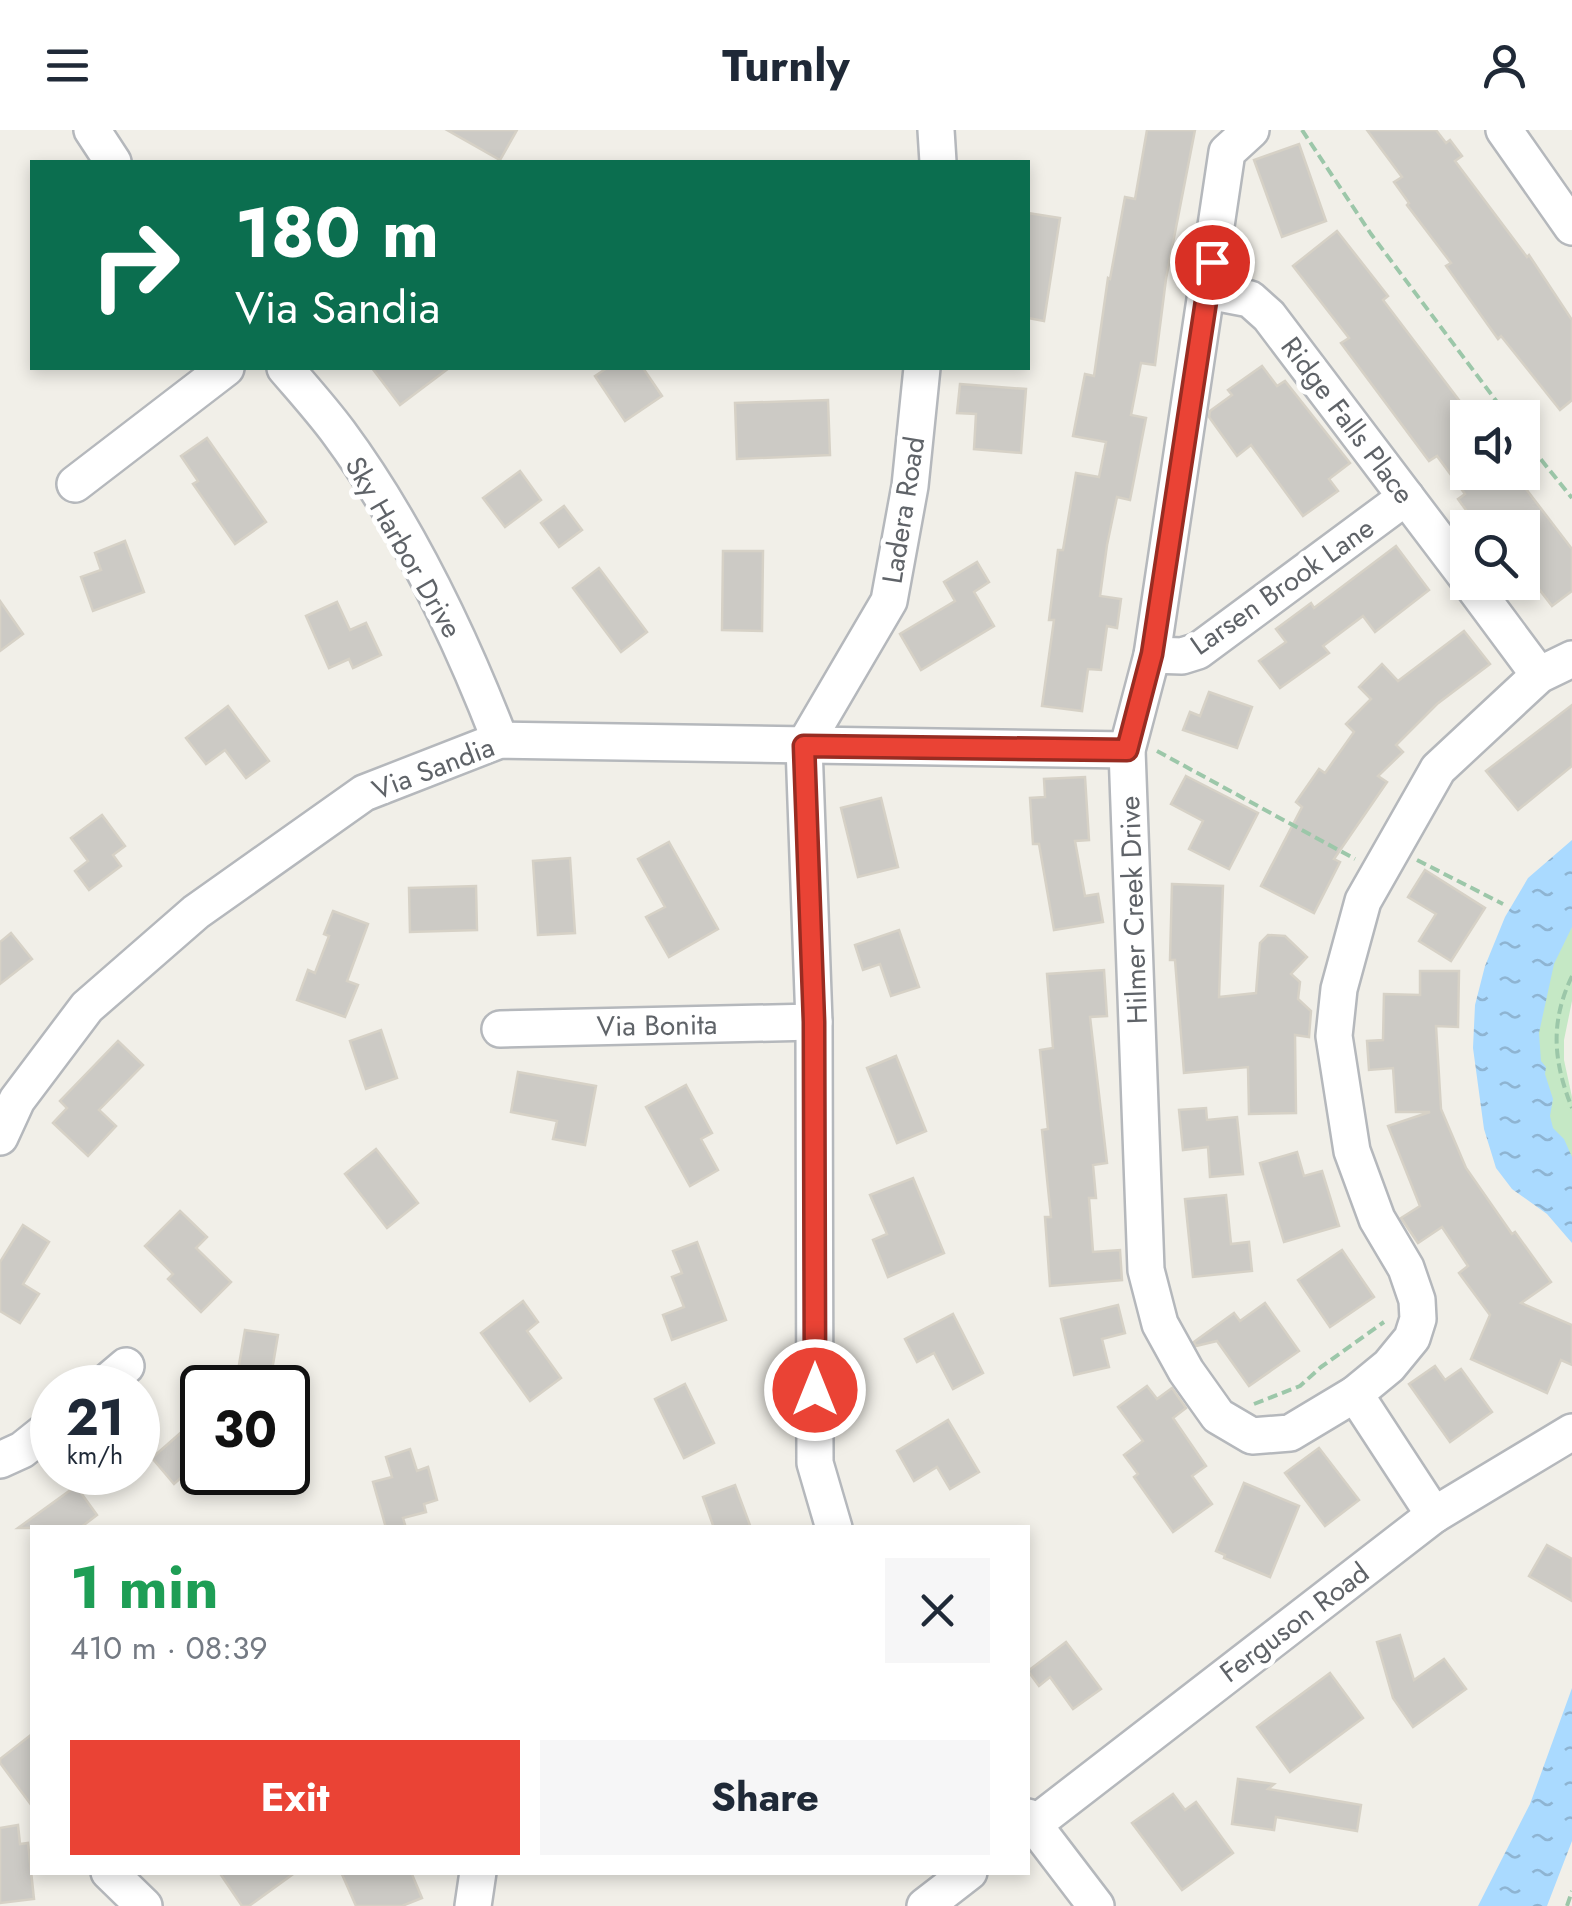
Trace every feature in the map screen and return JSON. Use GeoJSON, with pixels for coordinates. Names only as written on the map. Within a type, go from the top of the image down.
{"type":"FeatureCollection","features":[{"type":"Feature","properties":{"kind":"street"},"geometry":{"type":"LineString","coordinates":[[92,130],[112,160]]}},
{"type":"Feature","properties":{"kind":"street"},"geometry":{"type":"LineString","coordinates":[[936,130],[938,160]]}},
{"type":"Feature","properties":{"kind":"street","name":"Hilmer Creek Drive"},"geometry":{"type":"LineString","coordinates":[[1218,1416],[1160,1324],[1146,1270],[1129,743],[1152,654],[1228,152],[1252,130]]}},
{"type":"Feature","properties":{"kind":"street"},"geometry":{"type":"LineString","coordinates":[[1504,130],[1572,227]]}},
{"type":"Feature","properties":{"kind":"street","name":"Ridge Falls Place"},"geometry":{"type":"LineString","coordinates":[[1208,290],[1250,300],[1269,316],[1450,556]]}},
{"type":"Feature","properties":{"kind":"street"},"geometry":{"type":"LineString","coordinates":[[75,484],[223,370]]}},
{"type":"Feature","properties":{"kind":"street","name":"Sky Harbor Drive"},"geometry":{"type":"LineString","coordinates":[[286,370],[340,434],[406,539],[474,673],[500,740]]}},
{"type":"Feature","properties":{"kind":"street","name":"Ladera Road"},"geometry":{"type":"LineString","coordinates":[[804,746],[889,601],[910,486],[922,370]]}},
{"type":"Feature","properties":{"kind":"street","name":"Larsen Brook Lane"},"geometry":{"type":"LineString","coordinates":[[1152,654],[1182,656],[1198,651],[1406,497]]}},
{"type":"Feature","properties":{"kind":"street","name":"Ridge Falls Place"},"geometry":{"type":"LineString","coordinates":[[1483,600],[1539,675]]}},
{"type":"Feature","properties":{"kind":"street"},"geometry":{"type":"LineString","coordinates":[[1218,1416],[1252,1436],[1290,1433],[1355,1394],[1390,1366],[1412,1338],[1418,1319],[1417,1300],[1406,1268],[1377,1219],[1352,1151],[1334,1036],[1339,989],[1364,902],[1438,768],[1539,675],[1572,659]]}},
{"type":"Feature","properties":{"kind":"street","name":"Via Sandia"},"geometry":{"type":"LineString","coordinates":[[0,1136],[17,1100],[87,1007],[196,912],[364,793],[500,740],[804,746],[1129,743]]}},
{"type":"Feature","properties":{"kind":"street"},"geometry":{"type":"LineString","coordinates":[[804,746],[814,1022],[815,1463],[833,1525]]}},
{"type":"Feature","properties":{"kind":"street","name":"Via Bonita"},"geometry":{"type":"LineString","coordinates":[[500,1028],[814,1022]]}},
{"type":"Feature","properties":{"kind":"street"},"geometry":{"type":"LineString","coordinates":[[1355,1394],[1434,1515]]}},
{"type":"Feature","properties":{"kind":"street","name":"Ferguson Road"},"geometry":{"type":"LineString","coordinates":[[1030,1823],[1434,1515],[1572,1432]]}},
{"type":"Feature","properties":{"kind":"street"},"geometry":{"type":"LineString","coordinates":[[0,1460],[30,1444]]}},
{"type":"Feature","properties":{"kind":"street"},"geometry":{"type":"LineString","coordinates":[[1030,1825],[1096,1906]]}},
{"type":"Feature","properties":{"kind":"street"},"geometry":{"type":"LineString","coordinates":[[111,1875],[144,1906]]}},
{"type":"Feature","properties":{"kind":"street"},"geometry":{"type":"LineString","coordinates":[[473,1906],[478,1875]]}},
{"type":"Feature","properties":{"kind":"street"},"geometry":{"type":"LineString","coordinates":[[925,1906],[965,1875]]}},
{"type":"Feature","properties":{"kind":"path"},"geometry":{"type":"LineString","coordinates":[[1302,130],[1370,234],[1495,400]]}},
{"type":"Feature","properties":{"kind":"path"},"geometry":{"type":"LineString","coordinates":[[1540,458],[1572,498]]}},
{"type":"Feature","properties":{"kind":"path"},"geometry":{"type":"LineString","coordinates":[[1129,743],[1360,862],[1408,856],[1503,904]]}},
{"type":"Feature","properties":{"kind":"path"},"geometry":{"type":"LineString","coordinates":[[1572,976],[1563,995],[1554,1046],[1572,1108]]}},
{"type":"Feature","properties":{"kind":"path"},"geometry":{"type":"LineString","coordinates":[[1218,1416],[1300,1386],[1354,1342],[1417,1300]]}},
{"type":"Feature","properties":{"kind":"path"},"geometry":{"type":"LineString","coordinates":[[1567,1906],[1572,1891]]}},
{"type":"Feature","properties":{"kind":"green space"},"geometry":{"type":"Polygon","coordinates":[[[1572,890],[1572,1001],[1564,1060],[1572,1097],[1572,1196],[1513,1085],[1572,890]]]}},
{"type":"Feature","properties":{"kind":"water"},"geometry":{"type":"Polygon","coordinates":[[[1572,840],[1572,927],[1554,964],[1539,1033],[1541,1061],[1553,1099],[1553,1128],[1564,1139],[1572,1157],[1572,1243],[1547,1214],[1512,1189],[1496,1168],[1484,1129],[1473,1048],[1475,1005],[1485,966],[1505,917],[1528,878],[1572,840]]]}},
{"type":"Feature","properties":{"kind":"water"},"geometry":{"type":"Polygon","coordinates":[[[1572,1688],[1572,1841],[1547,1906],[1478,1906],[1530,1804],[1572,1688]]]}},
{"type":"Feature","properties":{"kind":"building"},"geometry":{"type":"Polygon","coordinates":[[[447,130],[517,130],[500,160],[447,130]]]}},
{"type":"Feature","properties":{"kind":"building"},"geometry":{"type":"Polygon","coordinates":[[[1147,130],[1195,130],[1166,279],[1155,365],[1141,363],[1131,415],[1146,418],[1130,500],[1117,497],[1107,545],[1100,596],[1121,599],[1117,628],[1107,626],[1101,670],[1088,669],[1082,711],[1042,706],[1054,620],[1049,620],[1058,550],[1063,550],[1076,473],[1099,477],[1106,442],[1073,436],[1085,374],[1094,376],[1125,197],[1135,199],[1147,130]]]}},
{"type":"Feature","properties":{"kind":"building"},"geometry":{"type":"Polygon","coordinates":[[[1367,130],[1436,130],[1462,156],[1455,161],[1529,255],[1572,320],[1572,400],[1560,410],[1501,336],[1498,339],[1446,266],[1451,263],[1394,182],[1402,177],[1367,130]]]}},
{"type":"Feature","properties":{"kind":"building"},"geometry":{"type":"Polygon","coordinates":[[[1299,144],[1326,221],[1282,237],[1254,160],[1299,144]]]}},
{"type":"Feature","properties":{"kind":"building"},"geometry":{"type":"Polygon","coordinates":[[[1030,213],[1060,218],[1044,321],[1030,318],[1030,213]]]}},
{"type":"Feature","properties":{"kind":"building"},"geometry":{"type":"Polygon","coordinates":[[[1337,231],[1388,296],[1383,300],[1459,400],[1450,400],[1450,474],[1437,456],[1429,461],[1341,343],[1349,338],[1293,266],[1337,231]]]}},
{"type":"Feature","properties":{"kind":"building"},"geometry":{"type":"Polygon","coordinates":[[[1262,366],[1277,386],[1285,381],[1350,463],[1329,479],[1338,491],[1303,516],[1251,445],[1237,456],[1209,417],[1210,411],[1232,395],[1228,390],[1262,366]]]}},
{"type":"Feature","properties":{"kind":"building"},"geometry":{"type":"Polygon","coordinates":[[[374,370],[446,370],[400,405],[374,370]]]}},
{"type":"Feature","properties":{"kind":"building"},"geometry":{"type":"Polygon","coordinates":[[[604,370],[644,370],[662,396],[625,421],[595,376],[604,370]]]}},
{"type":"Feature","properties":{"kind":"building"},"geometry":{"type":"Polygon","coordinates":[[[960,384],[1026,389],[1021,453],[974,449],[976,414],[957,413],[960,384]]]}},
{"type":"Feature","properties":{"kind":"building"},"geometry":{"type":"Polygon","coordinates":[[[828,400],[830,455],[737,459],[735,403],[828,400]]]}},
{"type":"Feature","properties":{"kind":"building"},"geometry":{"type":"Polygon","coordinates":[[[207,438],[266,522],[235,544],[193,484],[198,481],[181,456],[207,438]]]}},
{"type":"Feature","properties":{"kind":"building"},"geometry":{"type":"Polygon","coordinates":[[[520,471],[541,500],[505,527],[483,498],[520,471]]]}},
{"type":"Feature","properties":{"kind":"building"},"geometry":{"type":"Polygon","coordinates":[[[1462,490],[1527,490],[1572,549],[1572,591],[1552,606],[1540,590],[1540,510],[1466,510],[1458,499],[1465,494],[1462,490]]]}},
{"type":"Feature","properties":{"kind":"building"},"geometry":{"type":"Polygon","coordinates":[[[564,506],[582,530],[559,547],[541,523],[564,506]]]}},
{"type":"Feature","properties":{"kind":"building"},"geometry":{"type":"Polygon","coordinates":[[[125,541],[144,592],[93,611],[81,577],[101,570],[95,553],[125,541]]]}},
{"type":"Feature","properties":{"kind":"building"},"geometry":{"type":"Polygon","coordinates":[[[1396,546],[1429,590],[1375,632],[1363,616],[1323,646],[1329,653],[1280,688],[1259,661],[1286,642],[1276,629],[1311,603],[1314,608],[1396,546]]]}},
{"type":"Feature","properties":{"kind":"building"},"geometry":{"type":"Polygon","coordinates":[[[723,551],[763,551],[762,631],[722,630],[723,551]]]}},
{"type":"Feature","properties":{"kind":"building"},"geometry":{"type":"Polygon","coordinates":[[[977,562],[989,582],[974,592],[994,626],[921,670],[900,634],[955,601],[944,582],[977,562]]]}},
{"type":"Feature","properties":{"kind":"building"},"geometry":{"type":"Polygon","coordinates":[[[599,568],[647,632],[621,652],[573,588],[599,568]]]}},
{"type":"Feature","properties":{"kind":"building"},"geometry":{"type":"Polygon","coordinates":[[[0,601],[23,634],[0,651],[0,601]]]}},
{"type":"Feature","properties":{"kind":"building"},"geometry":{"type":"Polygon","coordinates":[[[337,602],[350,630],[366,623],[381,655],[353,668],[349,659],[329,668],[306,616],[337,602]]]}},
{"type":"Feature","properties":{"kind":"building"},"geometry":{"type":"Polygon","coordinates":[[[1464,631],[1490,664],[1437,704],[1396,745],[1403,752],[1378,776],[1387,782],[1334,859],[1340,862],[1314,913],[1261,886],[1302,807],[1296,802],[1319,769],[1325,773],[1354,732],[1346,724],[1371,699],[1359,687],[1382,664],[1398,681],[1464,631]]]}},
{"type":"Feature","properties":{"kind":"building"},"geometry":{"type":"Polygon","coordinates":[[[1209,692],[1252,707],[1237,748],[1183,730],[1190,712],[1200,716],[1209,692]]]}},
{"type":"Feature","properties":{"kind":"building"},"geometry":{"type":"Polygon","coordinates":[[[1572,705],[1572,766],[1518,810],[1486,771],[1572,705]]]}},
{"type":"Feature","properties":{"kind":"building"},"geometry":{"type":"Polygon","coordinates":[[[228,706],[269,761],[246,778],[225,750],[206,764],[186,738],[228,706]]]}},
{"type":"Feature","properties":{"kind":"building"},"geometry":{"type":"Polygon","coordinates":[[[1186,776],[1258,813],[1229,869],[1189,849],[1203,821],[1171,804],[1186,776]]]}},
{"type":"Feature","properties":{"kind":"building"},"geometry":{"type":"Polygon","coordinates":[[[1085,777],[1089,840],[1075,841],[1085,896],[1098,894],[1103,922],[1054,930],[1039,844],[1033,844],[1030,798],[1045,797],[1044,779],[1085,777]]]}},
{"type":"Feature","properties":{"kind":"building"},"geometry":{"type":"Polygon","coordinates":[[[881,798],[898,867],[858,877],[841,808],[881,798]]]}},
{"type":"Feature","properties":{"kind":"building"},"geometry":{"type":"Polygon","coordinates":[[[102,815],[125,846],[113,855],[121,866],[89,890],[75,871],[88,861],[71,838],[102,815]]]}},
{"type":"Feature","properties":{"kind":"building"},"geometry":{"type":"Polygon","coordinates":[[[669,842],[718,929],[669,957],[646,917],[665,907],[638,859],[669,842]]]}},
{"type":"Feature","properties":{"kind":"building"},"geometry":{"type":"Polygon","coordinates":[[[570,858],[575,933],[538,935],[533,861],[570,858]]]}},
{"type":"Feature","properties":{"kind":"building"},"geometry":{"type":"Polygon","coordinates":[[[1425,870],[1485,908],[1451,961],[1419,941],[1436,914],[1408,897],[1425,870]]]}},
{"type":"Feature","properties":{"kind":"building"},"geometry":{"type":"Polygon","coordinates":[[[1172,884],[1223,886],[1219,997],[1256,993],[1260,943],[1268,935],[1285,936],[1307,957],[1291,974],[1300,982],[1298,999],[1311,1011],[1309,1037],[1295,1035],[1296,1113],[1249,1114],[1248,1067],[1184,1073],[1175,960],[1170,960],[1172,884]]]}},
{"type":"Feature","properties":{"kind":"building"},"geometry":{"type":"Polygon","coordinates":[[[476,886],[477,930],[410,932],[409,888],[476,886]]]}},
{"type":"Feature","properties":{"kind":"building"},"geometry":{"type":"Polygon","coordinates":[[[333,911],[368,924],[347,981],[358,985],[345,1017],[297,1000],[308,970],[315,973],[329,936],[324,934],[333,911]]]}},
{"type":"Feature","properties":{"kind":"building"},"geometry":{"type":"Polygon","coordinates":[[[899,930],[919,987],[891,996],[880,964],[863,970],[855,945],[899,930]]]}},
{"type":"Feature","properties":{"kind":"building"},"geometry":{"type":"Polygon","coordinates":[[[11,933],[32,959],[0,984],[0,942],[11,933]]]}},
{"type":"Feature","properties":{"kind":"building"},"geometry":{"type":"Polygon","coordinates":[[[1104,970],[1107,1016],[1090,1017],[1107,1163],[1093,1165],[1096,1198],[1089,1198],[1093,1252],[1120,1250],[1122,1280],[1050,1286],[1045,1217],[1051,1217],[1042,1130],[1048,1129],[1040,1050],[1053,1048],[1047,974],[1104,970]]]}},
{"type":"Feature","properties":{"kind":"building"},"geometry":{"type":"Polygon","coordinates":[[[1420,971],[1459,971],[1458,1027],[1436,1026],[1441,1109],[1466,1168],[1551,1282],[1521,1303],[1572,1325],[1572,1365],[1561,1360],[1547,1393],[1471,1359],[1490,1315],[1459,1273],[1468,1266],[1442,1227],[1418,1243],[1401,1218],[1420,1206],[1388,1126],[1430,1112],[1396,1112],[1393,1068],[1369,1070],[1367,1041],[1383,1040],[1384,994],[1420,995],[1420,971]]]}},
{"type":"Feature","properties":{"kind":"building"},"geometry":{"type":"Polygon","coordinates":[[[381,1030],[397,1078],[366,1089],[350,1041],[381,1030]]]}},
{"type":"Feature","properties":{"kind":"building"},"geometry":{"type":"Polygon","coordinates":[[[118,1041],[143,1065],[99,1110],[116,1126],[88,1156],[53,1123],[67,1108],[60,1101],[118,1041]]]}},
{"type":"Feature","properties":{"kind":"building"},"geometry":{"type":"Polygon","coordinates":[[[896,1056],[926,1131],[897,1143],[867,1068],[896,1056]]]}},
{"type":"Feature","properties":{"kind":"building"},"geometry":{"type":"Polygon","coordinates":[[[518,1072],[596,1086],[585,1145],[553,1139],[557,1121],[511,1112],[518,1072]]]}},
{"type":"Feature","properties":{"kind":"building"},"geometry":{"type":"Polygon","coordinates":[[[686,1085],[712,1133],[701,1139],[718,1170],[690,1186],[646,1107],[686,1085]]]}},
{"type":"Feature","properties":{"kind":"building"},"geometry":{"type":"Polygon","coordinates":[[[1206,1108],[1207,1120],[1237,1117],[1243,1174],[1210,1177],[1208,1147],[1183,1150],[1179,1110],[1206,1108]]]}},
{"type":"Feature","properties":{"kind":"building"},"geometry":{"type":"Polygon","coordinates":[[[376,1149],[418,1203],[387,1228],[345,1174],[376,1149]]]}},
{"type":"Feature","properties":{"kind":"building"},"geometry":{"type":"Polygon","coordinates":[[[1297,1152],[1304,1176],[1322,1171],[1339,1226],[1284,1242],[1260,1163],[1297,1152]]]}},
{"type":"Feature","properties":{"kind":"building"},"geometry":{"type":"Polygon","coordinates":[[[913,1178],[944,1253],[888,1277],[873,1240],[887,1234],[870,1195],[913,1178]]]}},
{"type":"Feature","properties":{"kind":"building"},"geometry":{"type":"Polygon","coordinates":[[[1226,1195],[1231,1244],[1249,1242],[1252,1271],[1193,1277],[1185,1199],[1226,1195]]]}},
{"type":"Feature","properties":{"kind":"building"},"geometry":{"type":"Polygon","coordinates":[[[180,1211],[207,1237],[196,1248],[231,1282],[201,1312],[168,1279],[173,1274],[145,1246],[180,1211]]]}},
{"type":"Feature","properties":{"kind":"building"},"geometry":{"type":"Polygon","coordinates":[[[23,1225],[49,1242],[23,1284],[39,1294],[20,1323],[0,1311],[0,1262],[23,1225]]]}},
{"type":"Feature","properties":{"kind":"building"},"geometry":{"type":"Polygon","coordinates":[[[697,1242],[726,1320],[672,1340],[663,1315],[684,1307],[672,1277],[682,1273],[673,1251],[697,1242]]]}},
{"type":"Feature","properties":{"kind":"building"},"geometry":{"type":"Polygon","coordinates":[[[1342,1250],[1374,1297],[1330,1327],[1298,1280],[1342,1250]]]}},
{"type":"Feature","properties":{"kind":"building"},"geometry":{"type":"Polygon","coordinates":[[[523,1301],[538,1322],[527,1331],[561,1378],[530,1401],[481,1333],[523,1301]]]}},
{"type":"Feature","properties":{"kind":"building"},"geometry":{"type":"Polygon","coordinates":[[[1265,1303],[1299,1351],[1249,1386],[1217,1341],[1196,1346],[1194,1342],[1234,1313],[1240,1321],[1265,1303]]]}},
{"type":"Feature","properties":{"kind":"building"},"geometry":{"type":"Polygon","coordinates":[[[1118,1305],[1125,1333],[1102,1339],[1109,1367],[1074,1375],[1061,1319],[1118,1305]]]}},
{"type":"Feature","properties":{"kind":"building"},"geometry":{"type":"Polygon","coordinates":[[[953,1314],[983,1373],[953,1389],[934,1353],[917,1362],[905,1339],[953,1314]]]}},
{"type":"Feature","properties":{"kind":"building"},"geometry":{"type":"Polygon","coordinates":[[[245,1330],[278,1335],[273,1365],[239,1365],[245,1330]]]}},
{"type":"Feature","properties":{"kind":"building"},"geometry":{"type":"Polygon","coordinates":[[[1435,1366],[1445,1380],[1461,1369],[1492,1412],[1450,1442],[1409,1384],[1435,1366]]]}},
{"type":"Feature","properties":{"kind":"building"},"geometry":{"type":"Polygon","coordinates":[[[685,1384],[714,1443],[684,1458],[655,1399],[685,1384]]]}},
{"type":"Feature","properties":{"kind":"building"},"geometry":{"type":"Polygon","coordinates":[[[1147,1386],[1157,1399],[1172,1388],[1186,1408],[1173,1418],[1206,1466],[1192,1476],[1212,1504],[1173,1532],[1134,1477],[1138,1474],[1124,1455],[1143,1441],[1118,1407],[1147,1386]]]}},
{"type":"Feature","properties":{"kind":"building"},"geometry":{"type":"Polygon","coordinates":[[[948,1420],[979,1472],[950,1489],[937,1467],[914,1481],[897,1451],[948,1420]]]}},
{"type":"Feature","properties":{"kind":"building"},"geometry":{"type":"Polygon","coordinates":[[[180,1433],[180,1479],[174,1484],[160,1467],[160,1451],[180,1433]]]}},
{"type":"Feature","properties":{"kind":"building"},"geometry":{"type":"Polygon","coordinates":[[[1319,1448],[1359,1500],[1325,1526],[1285,1473],[1319,1448]]]}},
{"type":"Feature","properties":{"kind":"building"},"geometry":{"type":"Polygon","coordinates":[[[410,1449],[417,1471],[428,1467],[437,1500],[424,1504],[426,1512],[403,1518],[405,1525],[385,1525],[373,1482],[392,1477],[386,1457],[410,1449]]]}},
{"type":"Feature","properties":{"kind":"building"},"geometry":{"type":"Polygon","coordinates":[[[1244,1483],[1299,1506],[1270,1577],[1216,1551],[1244,1483]]]}},
{"type":"Feature","properties":{"kind":"building"},"geometry":{"type":"Polygon","coordinates":[[[735,1485],[750,1525],[713,1525],[703,1497],[735,1485]]]}},
{"type":"Feature","properties":{"kind":"building"},"geometry":{"type":"Polygon","coordinates":[[[64,1495],[83,1495],[97,1515],[84,1525],[18,1528],[64,1495]]]}},
{"type":"Feature","properties":{"kind":"building"},"geometry":{"type":"Polygon","coordinates":[[[1547,1545],[1572,1559],[1572,1601],[1529,1576],[1547,1545]]]}},
{"type":"Feature","properties":{"kind":"building"},"geometry":{"type":"Polygon","coordinates":[[[1400,1635],[1414,1680],[1444,1659],[1466,1689],[1413,1727],[1393,1698],[1377,1642],[1400,1635]]]}},
{"type":"Feature","properties":{"kind":"building"},"geometry":{"type":"Polygon","coordinates":[[[1066,1642],[1101,1689],[1073,1709],[1050,1677],[1039,1686],[1030,1669],[1066,1642]]]}},
{"type":"Feature","properties":{"kind":"building"},"geometry":{"type":"Polygon","coordinates":[[[1330,1673],[1363,1718],[1290,1772],[1257,1727],[1330,1673]]]}},
{"type":"Feature","properties":{"kind":"building"},"geometry":{"type":"Polygon","coordinates":[[[30,1736],[30,1803],[0,1763],[30,1736]]]}},
{"type":"Feature","properties":{"kind":"building"},"geometry":{"type":"Polygon","coordinates":[[[1238,1779],[1274,1784],[1268,1789],[1361,1805],[1357,1831],[1276,1817],[1274,1830],[1232,1824],[1238,1779]]]}},
{"type":"Feature","properties":{"kind":"building"},"geometry":{"type":"Polygon","coordinates":[[[1173,1794],[1185,1810],[1196,1802],[1233,1853],[1182,1890],[1132,1823],[1173,1794]]]}},
{"type":"Feature","properties":{"kind":"building"},"geometry":{"type":"Polygon","coordinates":[[[18,1825],[20,1844],[28,1843],[34,1899],[0,1903],[0,1828],[18,1825]]]}},
{"type":"Feature","properties":{"kind":"building"},"geometry":{"type":"Polygon","coordinates":[[[221,1875],[292,1875],[249,1906],[242,1906],[221,1875]]]}},
{"type":"Feature","properties":{"kind":"building"},"geometry":{"type":"Polygon","coordinates":[[[342,1875],[412,1875],[422,1898],[402,1906],[356,1906],[342,1875]]]}},
{"type":"Feature","properties":{"kind":"route"},"geometry":{"type":"LineString","coordinates":[[815,1390],[814,1022],[804,746],[1127,750],[1152,654],[1212,262]]}}]}
